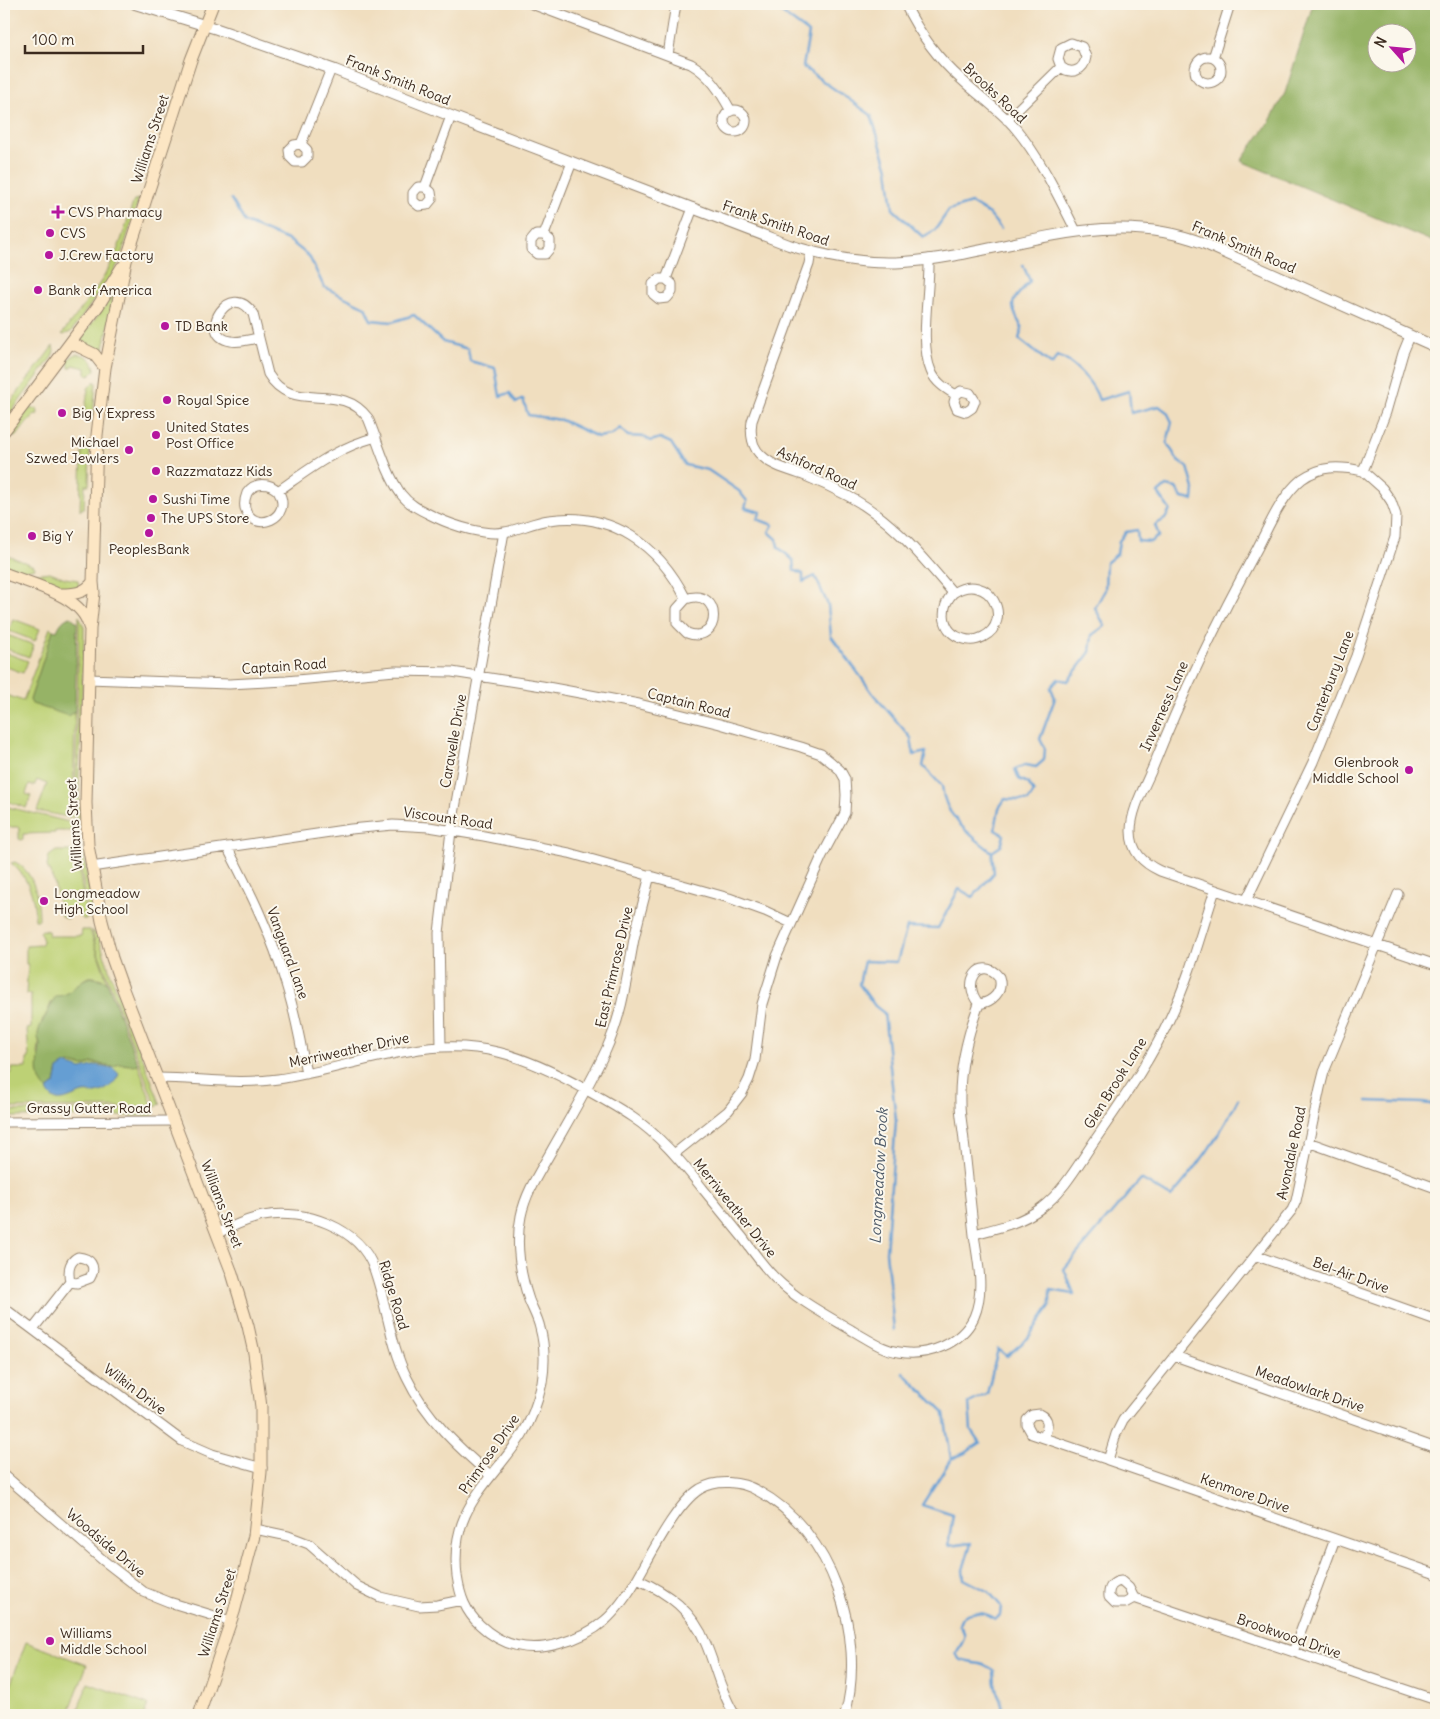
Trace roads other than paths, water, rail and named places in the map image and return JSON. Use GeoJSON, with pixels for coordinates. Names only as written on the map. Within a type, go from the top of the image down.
{"type":"FeatureCollection","features":[{"type":"Feature","properties":{"kind":"main road","name":"Williams Street"},"geometry":{"type":"LineString","coordinates":[[199,1715],[247,1569],[255,1529],[262,1468],[261,1407],[254,1353],[241,1302],[112,958],[102,922],[91,867],[86,803],[88,679],[90,629],[93,614],[97,434],[105,368],[126,261],[204,25],[213,4]]}},
{"type":"Feature","properties":{"kind":"main road"},"geometry":{"type":"LineString","coordinates":[[4,431],[71,343],[110,288],[126,261]]}},
{"type":"Feature","properties":{"kind":"main road"},"geometry":{"type":"LineString","coordinates":[[71,343],[94,354],[105,368]]}},
{"type":"Feature","properties":{"kind":"main road"},"geometry":{"type":"LineString","coordinates":[[4,574],[56,593],[74,604],[84,612],[90,629]]}},
{"type":"Feature","properties":{"kind":"main road"},"geometry":{"type":"LineString","coordinates":[[56,593],[82,592],[93,582]]}},
{"type":"Feature","properties":{"kind":"street","name":"Frank Smith Road"},"geometry":{"type":"LineString","coordinates":[[135,4],[204,25],[331,69],[811,252],[870,262],[903,262],[1099,228],[1134,228],[1175,233],[1288,280],[1436,347]]}},
{"type":"Feature","properties":{"kind":"street"},"geometry":{"type":"LineString","coordinates":[[532,4],[691,64],[707,75],[717,87],[731,111]]}},
{"type":"Feature","properties":{"kind":"street"},"geometry":{"type":"LineString","coordinates":[[668,55],[676,4]]}},
{"type":"Feature","properties":{"kind":"street","name":"Brooks Road"},"geometry":{"type":"LineString","coordinates":[[905,4],[938,56],[961,80],[1007,120],[1034,154],[1076,231]]}},
{"type":"Feature","properties":{"kind":"street"},"geometry":{"type":"LineString","coordinates":[[1213,58],[1230,4]]}},
{"type":"Feature","properties":{"kind":"street"},"geometry":{"type":"LineString","coordinates":[[1007,120],[1061,66]]}},
{"type":"Feature","properties":{"kind":"street"},"geometry":{"type":"LineString","coordinates":[[301,144],[331,69]]}},
{"type":"Feature","properties":{"kind":"street"},"geometry":{"type":"LineString","coordinates":[[425,187],[451,116]]}},
{"type":"Feature","properties":{"kind":"street"},"geometry":{"type":"LineString","coordinates":[[544,235],[572,162]]}},
{"type":"Feature","properties":{"kind":"street"},"geometry":{"type":"LineString","coordinates":[[666,279],[693,208]]}},
{"type":"Feature","properties":{"kind":"street","name":"Ashford Road"},"geometry":{"type":"LineString","coordinates":[[811,252],[809,264],[752,421],[751,432],[757,452],[766,460],[835,489],[880,516],[918,551],[954,593]]}},
{"type":"Feature","properties":{"kind":"street"},"geometry":{"type":"LineString","coordinates":[[929,259],[926,355],[931,372],[936,379],[956,395]]}},
{"type":"Feature","properties":{"kind":"street"},"geometry":{"type":"LineString","coordinates":[[259,338],[232,341],[223,338],[216,324],[220,310],[228,304],[238,303],[247,307],[253,314],[259,338],[268,374],[276,384],[287,392],[299,396],[332,398],[350,402],[363,411],[376,437],[392,480],[414,506],[445,522],[486,531],[504,532],[548,520],[566,518],[586,520],[615,528],[640,541],[661,559],[678,581],[686,599]]}},
{"type":"Feature","properties":{"kind":"street"},"geometry":{"type":"LineString","coordinates":[[1363,471],[1386,412],[1403,353],[1410,336]]}},
{"type":"Feature","properties":{"kind":"street"},"geometry":{"type":"LineString","coordinates":[[278,491],[335,452],[355,443],[376,437]]}},
{"type":"Feature","properties":{"kind":"street","name":"Inverness Lane"},"geometry":{"type":"LineString","coordinates":[[1363,471],[1340,466],[1319,470],[1297,484],[1284,500],[1236,586],[1173,718],[1136,807],[1132,823],[1132,838],[1135,849],[1144,862],[1160,871],[1246,902],[1436,965]]}},
{"type":"Feature","properties":{"kind":"street","name":"Canterbury Lane"},"geometry":{"type":"LineString","coordinates":[[1246,902],[1313,762],[1356,656],[1396,537],[1396,515],[1392,501],[1382,488],[1363,471]]}},
{"type":"Feature","properties":{"kind":"street"},"geometry":{"type":"LineString","coordinates":[[264,484],[272,486],[278,491],[282,503],[278,516],[270,521],[262,522],[250,517],[244,506],[249,490],[264,484]]}},
{"type":"Feature","properties":{"kind":"street","name":"Caravelle Drive"},"geometry":{"type":"LineString","coordinates":[[441,1047],[439,933],[451,831],[504,532]]}},
{"type":"Feature","properties":{"kind":"street"},"geometry":{"type":"LineString","coordinates":[[974,587],[987,592],[992,597],[997,610],[997,617],[992,630],[980,638],[967,640],[954,635],[946,624],[944,611],[949,598],[954,593],[960,589],[974,587]]}},
{"type":"Feature","properties":{"kind":"street"},"geometry":{"type":"LineString","coordinates":[[692,597],[702,598],[710,604],[713,609],[714,619],[710,629],[706,632],[691,635],[679,627],[676,619],[677,609],[686,599],[692,597]]}},
{"type":"Feature","properties":{"kind":"street","name":"Captain Road"},"geometry":{"type":"LineString","coordinates":[[88,679],[229,684],[286,682],[376,672],[445,671],[479,675],[639,704],[801,747],[821,754],[832,762],[845,779],[844,813],[822,856],[777,956],[762,1004],[755,1060],[749,1079],[742,1093],[728,1111],[674,1154]]}},
{"type":"Feature","properties":{"kind":"street","name":"Viscount Road"},"geometry":{"type":"LineString","coordinates":[[91,867],[379,825],[409,825],[484,836],[569,853],[729,898],[791,923]]}},
{"type":"Feature","properties":{"kind":"street","name":"Vanguard Lane"},"geometry":{"type":"LineString","coordinates":[[227,847],[277,954],[291,1001],[306,1074]]}},
{"type":"Feature","properties":{"kind":"street","name":"East Primrose Drive"},"geometry":{"type":"LineString","coordinates":[[585,1089],[605,1051],[617,1022],[650,875]]}},
{"type":"Feature","properties":{"kind":"street","name":"Glen Brook Lane"},"geometry":{"type":"LineString","coordinates":[[974,1234],[1016,1223],[1030,1216],[1048,1202],[1067,1181],[1132,1087],[1166,1026],[1191,965],[1214,890]]}},
{"type":"Feature","properties":{"kind":"street","name":"Avondale Road"},"geometry":{"type":"LineString","coordinates":[[1108,1460],[1116,1434],[1123,1420],[1289,1215],[1294,1206],[1324,1072],[1398,894]]}},
{"type":"Feature","properties":{"kind":"street","name":"Merriweather Drive"},"geometry":{"type":"LineString","coordinates":[[158,1078],[249,1082],[282,1079],[408,1050],[467,1046],[508,1054],[541,1066],[585,1089],[644,1125],[674,1154],[774,1277],[798,1297],[824,1314],[882,1346],[893,1351],[913,1353],[939,1348],[956,1338],[970,1322],[977,1307],[980,1288],[960,1093],[964,1055],[979,1004]]}},
{"type":"Feature","properties":{"kind":"street","name":"Primrose Drive"},"geometry":{"type":"LineString","coordinates":[[585,1089],[534,1181],[522,1212],[518,1242],[522,1272],[530,1302],[540,1328],[544,1351],[544,1369],[538,1399],[527,1427],[471,1502],[459,1532],[456,1552],[462,1600],[475,1620],[495,1637],[515,1646],[536,1648],[552,1646],[577,1638],[601,1625],[616,1612],[680,1509],[700,1489],[712,1484],[733,1483],[747,1486],[768,1496],[791,1514],[812,1539],[837,1585],[850,1650],[851,1675],[845,1715]]}},
{"type":"Feature","properties":{"kind":"street","name":"Grassy Gutter Road"},"geometry":{"type":"LineString","coordinates":[[4,1122],[174,1120]]}},
{"type":"Feature","properties":{"kind":"street"},"geometry":{"type":"LineString","coordinates":[[1308,1142],[1436,1188]]}},
{"type":"Feature","properties":{"kind":"street","name":"Ridge Road"},"geometry":{"type":"LineString","coordinates":[[216,1233],[260,1216],[278,1214],[311,1218],[325,1222],[347,1235],[359,1246],[372,1263],[394,1344],[409,1384],[426,1410],[444,1432],[490,1475]]}},
{"type":"Feature","properties":{"kind":"street","name":"Bel-Air Drive"},"geometry":{"type":"LineString","coordinates":[[1256,1256],[1436,1320]]}},
{"type":"Feature","properties":{"kind":"street"},"geometry":{"type":"LineString","coordinates":[[32,1329],[70,1282]]}},
{"type":"Feature","properties":{"kind":"street","name":"Wilkin Drive"},"geometry":{"type":"LineString","coordinates":[[4,1308],[182,1441],[212,1454],[262,1468]]}},
{"type":"Feature","properties":{"kind":"street","name":"Meadowlark Drive"},"geometry":{"type":"LineString","coordinates":[[1174,1356],[1436,1448]]}},
{"type":"Feature","properties":{"kind":"street","name":"Kenmore Drive"},"geometry":{"type":"LineString","coordinates":[[1044,1438],[1436,1574]]}},
{"type":"Feature","properties":{"kind":"street","name":"Woodside Drive"},"geometry":{"type":"LineString","coordinates":[[4,1475],[104,1561],[144,1592],[169,1602],[231,1621]]}},
{"type":"Feature","properties":{"kind":"street"},"geometry":{"type":"LineString","coordinates":[[255,1529],[288,1536],[309,1544],[357,1586],[380,1597],[419,1606],[462,1600]]}},
{"type":"Feature","properties":{"kind":"street"},"geometry":{"type":"LineString","coordinates":[[1294,1652],[1336,1539]]}},
{"type":"Feature","properties":{"kind":"street"},"geometry":{"type":"LineString","coordinates":[[638,1579],[659,1590],[680,1605],[697,1626],[706,1642],[723,1694],[735,1715]]}},
{"type":"Feature","properties":{"kind":"street","name":"Brookwood Drive"},"geometry":{"type":"LineString","coordinates":[[1134,1598],[1436,1700]]}},
{"type":"Feature","properties":{"kind":"water"},"geometry":{"type":"Polygon","coordinates":[[[66,1064],[81,1069],[97,1065],[113,1068],[119,1074],[113,1084],[99,1092],[79,1094],[64,1100],[55,1099],[47,1090],[55,1084],[58,1069],[66,1064]]]}},
{"type":"Feature","properties":{"kind":"waterway","name":"Longmeadow Brook"},"geometry":{"type":"LineString","coordinates":[[779,4],[782,13],[809,33],[803,67],[871,115],[888,169],[893,209],[923,237],[935,230],[949,210],[971,203],[989,214],[1001,229]]}},
{"type":"Feature","properties":{"kind":"waterway"},"geometry":{"type":"LineString","coordinates":[[231,199],[245,222],[290,241],[309,256],[324,287],[365,307],[371,320],[392,322],[414,315],[443,342],[468,349],[470,361],[495,368],[500,396],[510,393],[516,403],[523,399],[528,415],[561,420],[598,437],[611,435],[620,428],[628,436],[644,437],[651,441],[660,438],[671,443],[685,465],[708,470],[739,491],[747,501],[745,508],[761,512],[757,519],[773,525],[769,532],[777,539],[778,547],[793,560],[794,570],[803,574],[803,582],[815,576],[828,605],[831,636],[874,695],[911,738],[914,755],[926,752],[923,766],[942,786],[944,797],[953,816],[967,832],[992,852]]}},
{"type":"Feature","properties":{"kind":"waterway","name":"Longmeadow Brook"},"geometry":{"type":"LineString","coordinates":[[894,1330],[886,1252],[896,1120],[884,1013],[875,1006],[859,984],[864,961],[897,962],[907,927],[938,928],[959,889],[973,897],[994,873],[992,852],[1001,846],[1004,835],[995,830],[999,808],[1005,799],[1028,801],[1034,792],[1028,783],[1019,779],[1015,769],[1026,765],[1036,767],[1044,760],[1045,749],[1040,739],[1055,698],[1051,688],[1058,679],[1068,681],[1090,652],[1092,635],[1105,626],[1095,608],[1105,590],[1106,563],[1117,554],[1119,541],[1126,532],[1137,530],[1138,541],[1150,542],[1159,536],[1155,525],[1165,519],[1170,510],[1158,493],[1166,486],[1176,488],[1182,498],[1193,500],[1194,489],[1188,467],[1179,462],[1167,443],[1172,422],[1167,412],[1159,406],[1131,413],[1129,391],[1099,400],[1088,380],[1070,363],[1057,356],[1052,365],[1019,339],[1022,328],[1013,303],[1018,294],[1030,281],[1023,265]]}},
{"type":"Feature","properties":{"kind":"waterway"},"geometry":{"type":"LineString","coordinates":[[951,1459],[967,1452],[980,1443],[971,1430],[969,1403],[987,1394],[998,1349],[1007,1356],[1028,1338],[1050,1306],[1050,1290],[1074,1294],[1064,1269],[1141,1179],[1171,1197],[1208,1150],[1238,1099]]}},
{"type":"Feature","properties":{"kind":"waterway"},"geometry":{"type":"LineString","coordinates":[[1367,1101],[1436,1105]]}},
{"type":"Feature","properties":{"kind":"waterway","name":"Longmeadow Brook"},"geometry":{"type":"LineString","coordinates":[[903,1373],[944,1413],[951,1459],[922,1505],[953,1515],[948,1546],[971,1543],[963,1570],[964,1579],[989,1592],[1001,1606],[1000,1615],[996,1619],[980,1613],[969,1613],[961,1619],[959,1625],[964,1632],[964,1639],[956,1653],[959,1659],[982,1664],[994,1671],[994,1679],[1002,1708],[999,1714],[991,1715]]}},
{"type":"Feature","properties":{"kind":"place","name":"CVS Pharmacy"},"geometry":{"type":"Point","coordinates":[58,212]}},
{"type":"Feature","properties":{"kind":"place","name":"CVS"},"geometry":{"type":"Point","coordinates":[50,233]}},
{"type":"Feature","properties":{"kind":"place","name":"J.Crew Factory"},"geometry":{"type":"Point","coordinates":[49,255]}},
{"type":"Feature","properties":{"kind":"place","name":"Bank of America"},"geometry":{"type":"Point","coordinates":[38,290]}},
{"type":"Feature","properties":{"kind":"place","name":"TD Bank"},"geometry":{"type":"Point","coordinates":[165,326]}},
{"type":"Feature","properties":{"kind":"place","name":"Royal Spice"},"geometry":{"type":"Point","coordinates":[167,400]}},
{"type":"Feature","properties":{"kind":"place","name":"Big Y Express"},"geometry":{"type":"Point","coordinates":[62,413]}},
{"type":"Feature","properties":{"kind":"place","name":"United States Post Office"},"geometry":{"type":"Point","coordinates":[156,435]}},
{"type":"Feature","properties":{"kind":"place","name":"Michael Szwed Jewlers"},"geometry":{"type":"Point","coordinates":[129,450]}},
{"type":"Feature","properties":{"kind":"place","name":"Razzmatazz Kids"},"geometry":{"type":"Point","coordinates":[156,471]}},
{"type":"Feature","properties":{"kind":"place","name":"Sushi Time"},"geometry":{"type":"Point","coordinates":[153,499]}},
{"type":"Feature","properties":{"kind":"place","name":"The UPS Store"},"geometry":{"type":"Point","coordinates":[151,518]}},
{"type":"Feature","properties":{"kind":"place","name":"PeoplesBank"},"geometry":{"type":"Point","coordinates":[149,533]}},
{"type":"Feature","properties":{"kind":"place","name":"Big Y"},"geometry":{"type":"Point","coordinates":[32,536]}},
{"type":"Feature","properties":{"kind":"place","name":"Glenbrook Middle School"},"geometry":{"type":"Point","coordinates":[1409,770]}},
{"type":"Feature","properties":{"kind":"place","name":"Longmeadow High School"},"geometry":{"type":"Point","coordinates":[44,901]}},
{"type":"Feature","properties":{"kind":"place","name":"Williams Middle School"},"geometry":{"type":"Point","coordinates":[50,1641]}}]}
